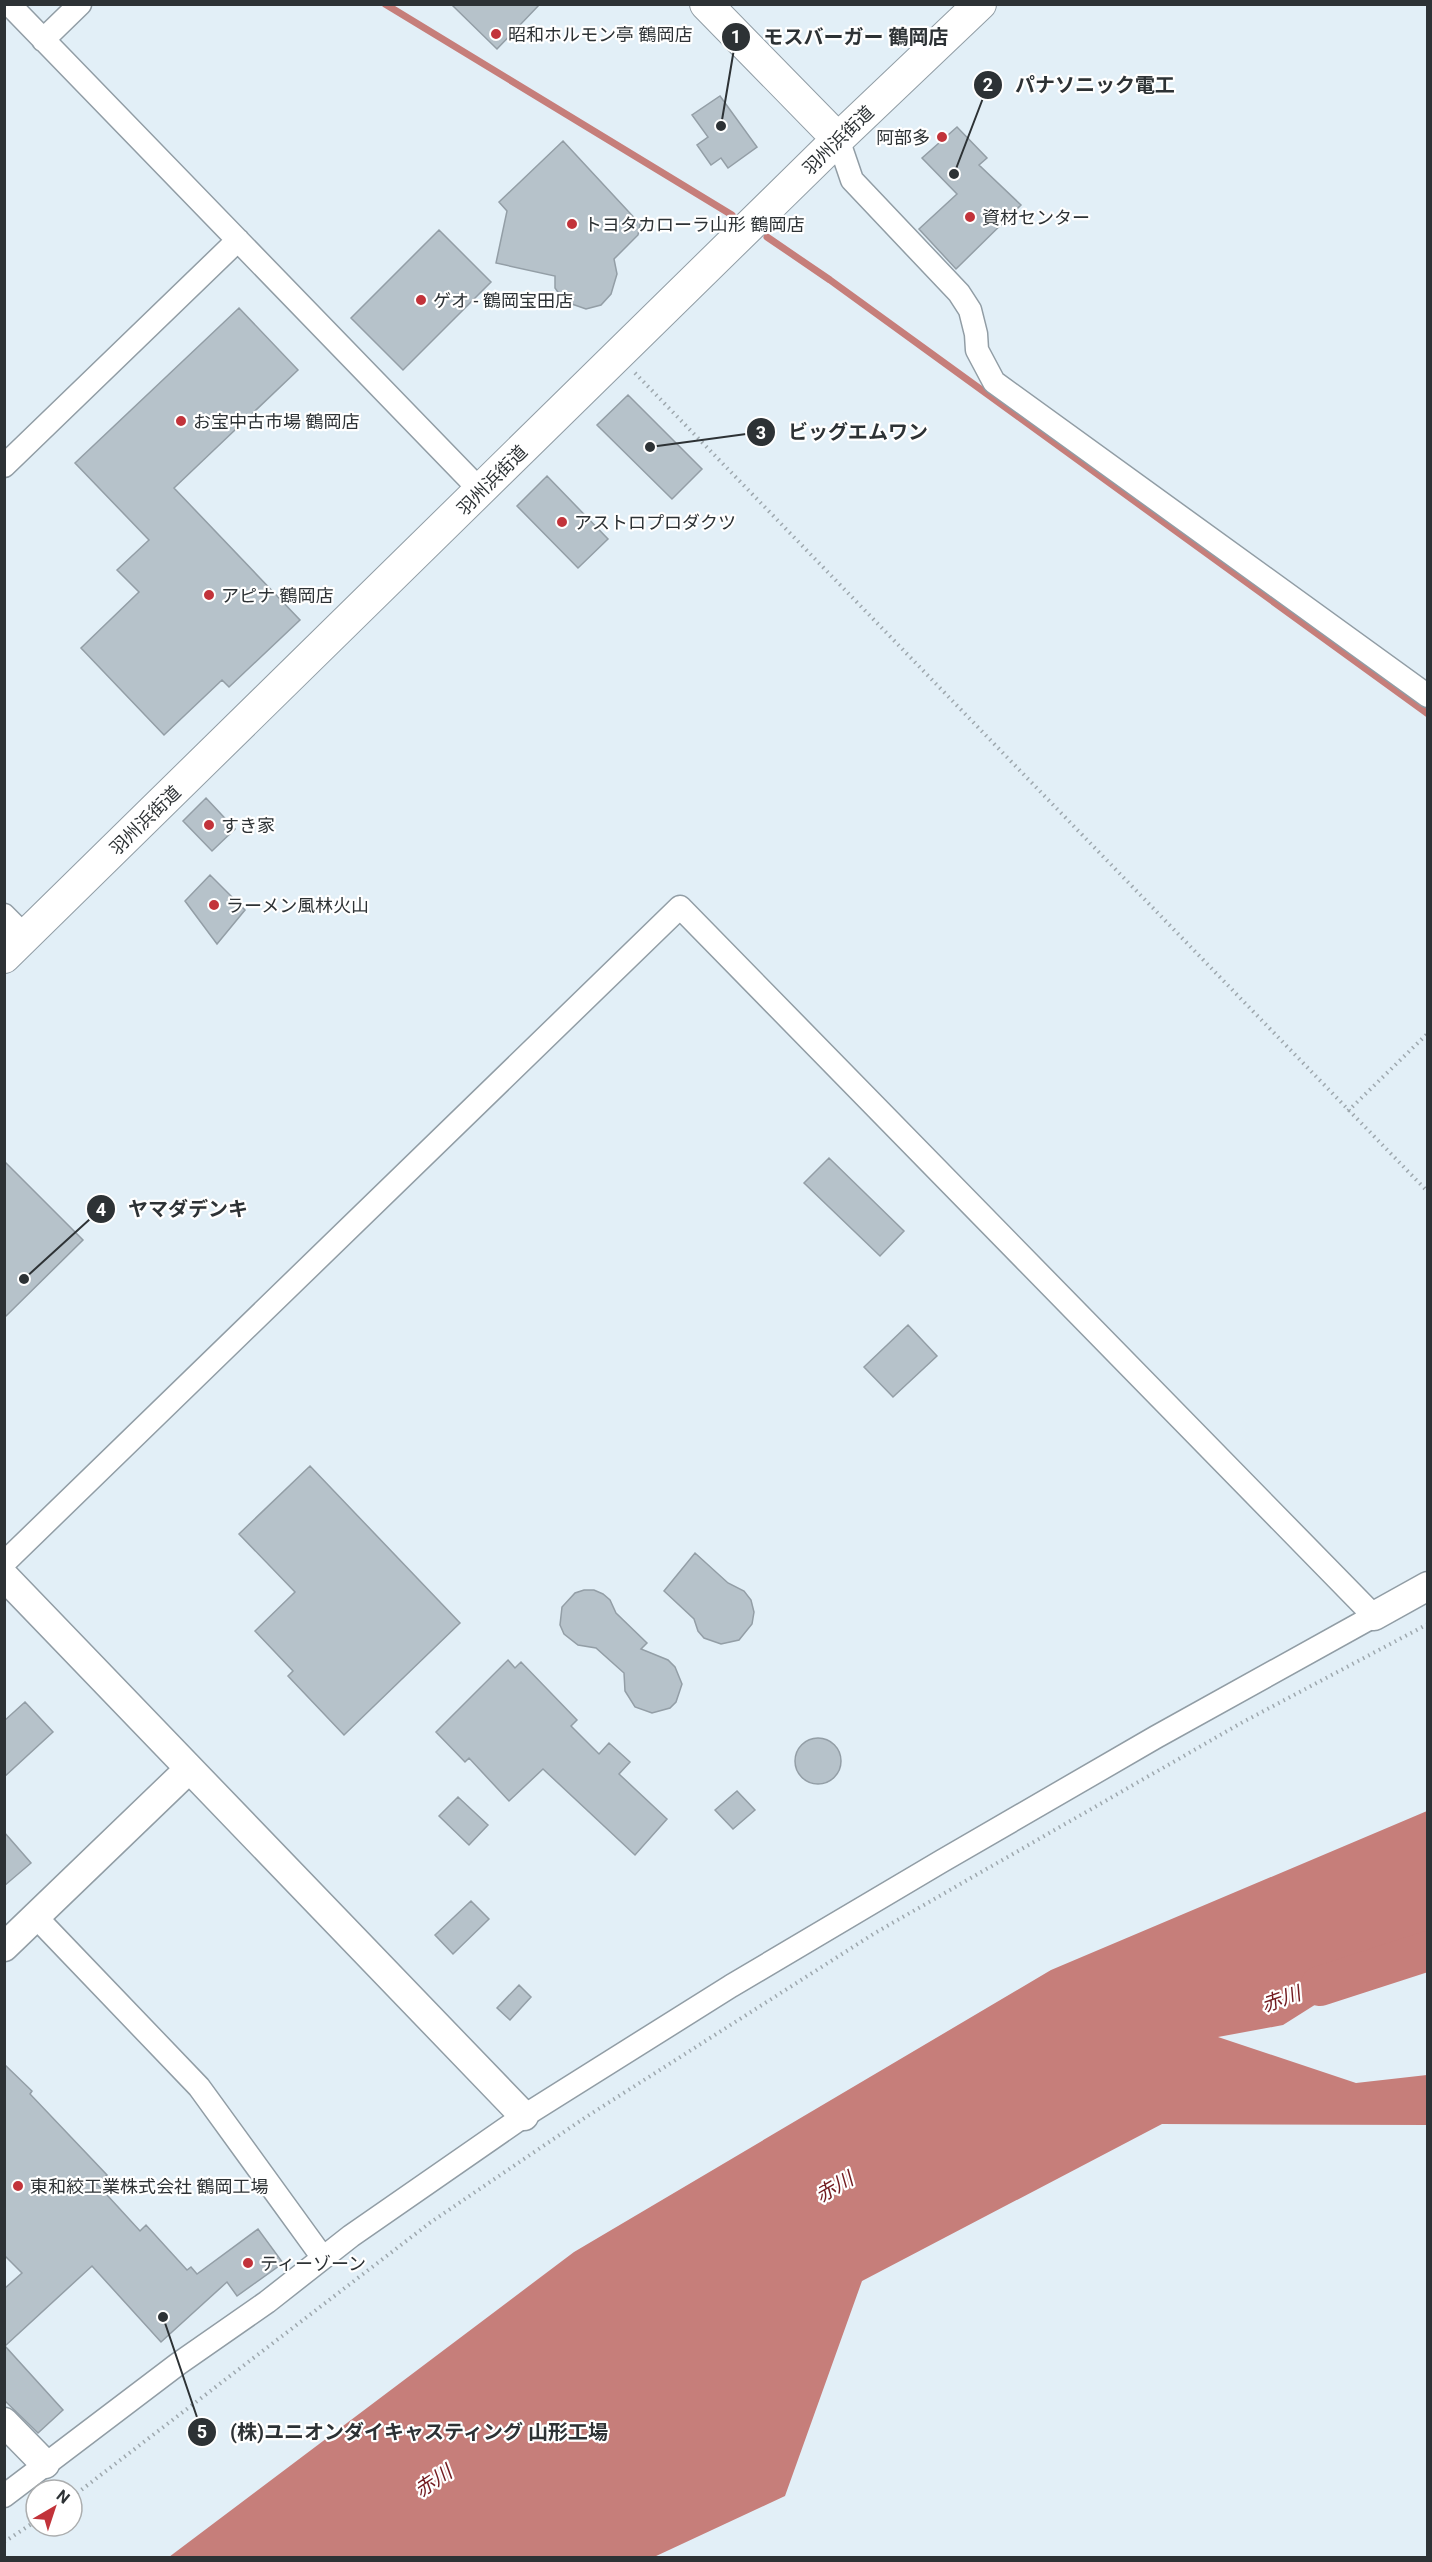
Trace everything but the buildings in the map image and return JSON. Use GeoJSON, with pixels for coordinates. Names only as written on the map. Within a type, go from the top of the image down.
{"type":"FeatureCollection","features":[{"type":"Feature","properties":{"kind":"main road"},"geometry":{"type":"LineString","coordinates":[[706,4],[838,139]]}},
{"type":"Feature","properties":{"kind":"main road","name":"羽州浜街道"},"geometry":{"type":"LineString","coordinates":[[12,936],[481,491],[838,139],[980,4]]}},
{"type":"Feature","properties":{"kind":"street"},"geometry":{"type":"LineString","coordinates":[[9,4],[481,491]]}},
{"type":"Feature","properties":{"kind":"street"},"geometry":{"type":"LineString","coordinates":[[43,40],[80,4]]}},
{"type":"Feature","properties":{"kind":"street"},"geometry":{"type":"LineString","coordinates":[[838,139],[852,180],[970,310],[977,350],[994,382],[1428,696]]}},
{"type":"Feature","properties":{"kind":"street"},"geometry":{"type":"LineString","coordinates":[[6,462],[238,240]]}},
{"type":"Feature","properties":{"kind":"street"},"geometry":{"type":"LineString","coordinates":[[4,1563],[681,907],[1374,1616]]}},
{"type":"Feature","properties":{"kind":"street"},"geometry":{"type":"LineString","coordinates":[[4,1576],[524,2116]]}},
{"type":"Feature","properties":{"kind":"street"},"geometry":{"type":"LineString","coordinates":[[4,2496],[323,2258],[524,2116],[731,1986],[952,1855],[1155,1737],[1428,1586]]}},
{"type":"Feature","properties":{"kind":"street"},"geometry":{"type":"LineString","coordinates":[[4,1947],[189,1769]]}},
{"type":"Feature","properties":{"kind":"street"},"geometry":{"type":"LineString","coordinates":[[36,1917],[199,2087],[323,2258]]}},
{"type":"Feature","properties":{"kind":"street"},"geometry":{"type":"LineString","coordinates":[[4,2422],[45,2464]]}},
{"type":"Feature","properties":{"kind":"path"},"geometry":{"type":"LineString","coordinates":[[617,357],[660,397],[1428,1192]]}},
{"type":"Feature","properties":{"kind":"path"},"geometry":{"type":"LineString","coordinates":[[1348,1111],[1428,1033]]}},
{"type":"Feature","properties":{"kind":"path"},"geometry":{"type":"LineString","coordinates":[[84,2488],[431,2222],[586,2117],[875,1933],[1243,1722],[1428,1624]]}},
{"type":"Feature","properties":{"kind":"path"},"geometry":{"type":"LineString","coordinates":[[4,2542],[24,2529]]}},
{"type":"Feature","properties":{"kind":"water"},"geometry":{"type":"Polygon","coordinates":[[[1427,1811],[1427,1934],[1283,2025],[1218,2037],[1356,2083],[1427,2075],[1427,2125],[1162,2124],[862,2281],[785,2496],[654,2557],[169,2557],[574,2252],[1051,1970],[1427,1811]]]}},
{"type":"Feature","properties":{"kind":"waterway"},"geometry":{"type":"LineString","coordinates":[[385,4],[732,215]]}},
{"type":"Feature","properties":{"kind":"waterway"},"geometry":{"type":"LineString","coordinates":[[767,237],[830,280],[1428,714]]}},
{"type":"Feature","properties":{"kind":"waterway","name":"赤川"},"geometry":{"type":"LineString","coordinates":[[1320,1986],[1428,1951]]}},
{"type":"Feature","properties":{"kind":"place","name":"昭和ホルモン亭 鶴岡店"},"geometry":{"type":"Point","coordinates":[496,34]}},
{"type":"Feature","properties":{"kind":"place","name":"モスバーガー 鶴岡店"},"geometry":{"type":"Point","coordinates":[721,126]}},
{"type":"Feature","properties":{"kind":"place","name":"阿部多"},"geometry":{"type":"Point","coordinates":[942,137]}},
{"type":"Feature","properties":{"kind":"place","name":"パナソニック電工"},"geometry":{"type":"Point","coordinates":[954,174]}},
{"type":"Feature","properties":{"kind":"place","name":"資材センター"},"geometry":{"type":"Point","coordinates":[970,217]}},
{"type":"Feature","properties":{"kind":"place","name":"トヨタカローラ山形 鶴岡店"},"geometry":{"type":"Point","coordinates":[572,224]}},
{"type":"Feature","properties":{"kind":"place","name":"ゲオ - 鶴岡宝田店"},"geometry":{"type":"Point","coordinates":[421,300]}},
{"type":"Feature","properties":{"kind":"place","name":"お宝中古市場 鶴岡店"},"geometry":{"type":"Point","coordinates":[181,421]}},
{"type":"Feature","properties":{"kind":"place","name":"ビッグエムワン"},"geometry":{"type":"Point","coordinates":[650,447]}},
{"type":"Feature","properties":{"kind":"place","name":"アストロプロダクツ"},"geometry":{"type":"Point","coordinates":[562,522]}},
{"type":"Feature","properties":{"kind":"place","name":"アピナ 鶴岡店"},"geometry":{"type":"Point","coordinates":[209,595]}},
{"type":"Feature","properties":{"kind":"place","name":"すき家"},"geometry":{"type":"Point","coordinates":[209,825]}},
{"type":"Feature","properties":{"kind":"place","name":"ラーメン風林火山"},"geometry":{"type":"Point","coordinates":[214,905]}},
{"type":"Feature","properties":{"kind":"place","name":"ヤマダデンキ"},"geometry":{"type":"Point","coordinates":[24,1279]}},
{"type":"Feature","properties":{"kind":"place","name":"東和絞工業株式会社 鶴岡工場"},"geometry":{"type":"Point","coordinates":[18,2186]}},
{"type":"Feature","properties":{"kind":"place","name":"ティーゾーン"},"geometry":{"type":"Point","coordinates":[248,2263]}},
{"type":"Feature","properties":{"kind":"place","name":"(株)ユニオンダイキャスティング 山形工場"},"geometry":{"type":"Point","coordinates":[163,2317]}}]}
